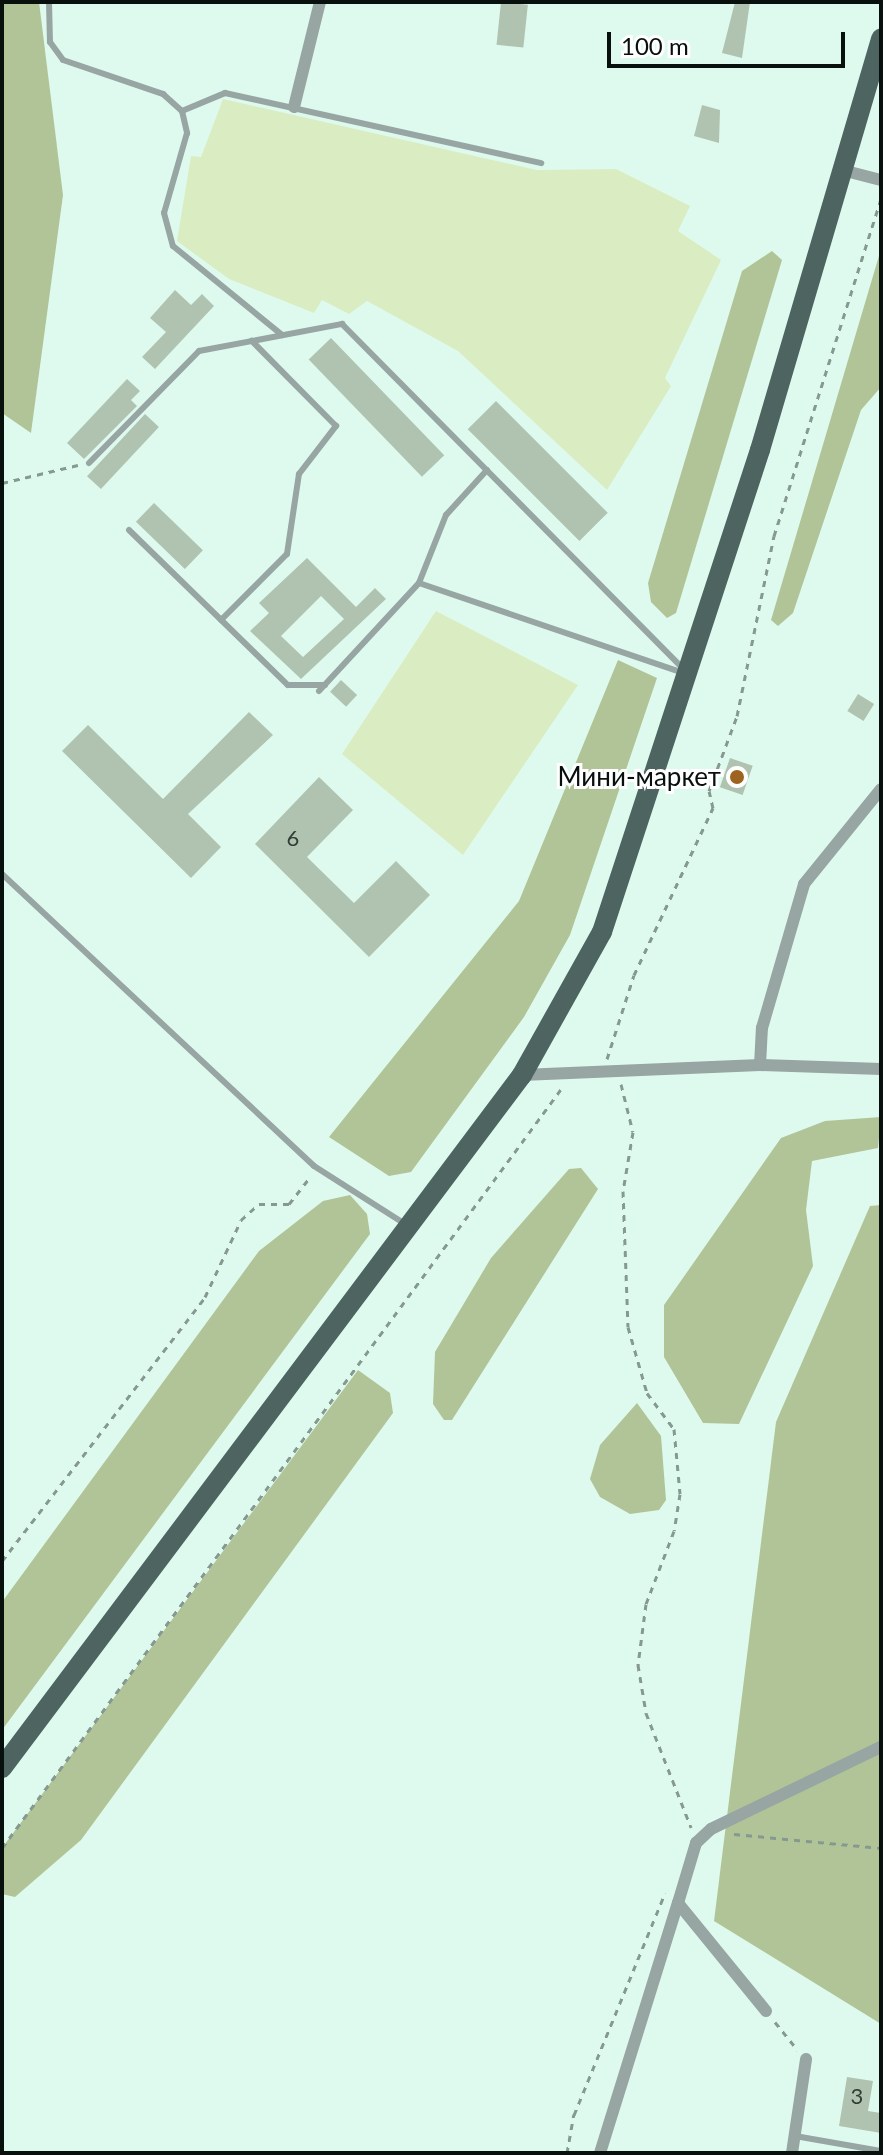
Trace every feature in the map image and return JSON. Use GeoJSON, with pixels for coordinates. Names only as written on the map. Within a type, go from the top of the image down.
{"type":"FeatureCollection","features":[{"type":"Feature","properties":{"kind":"main road"},"geometry":{"type":"LineString","coordinates":[[2,1768],[522,1075],[602,932],[690,675],[881,38]]}},
{"type":"Feature","properties":{"kind":"street"},"geometry":{"type":"LineString","coordinates":[[294,107],[320,2]]}},
{"type":"Feature","properties":{"kind":"street"},"geometry":{"type":"LineString","coordinates":[[842,170],[881,180]]}},
{"type":"Feature","properties":{"kind":"street"},"geometry":{"type":"LineString","coordinates":[[760,1065],[762,1028],[804,884],[881,789]]}},
{"type":"Feature","properties":{"kind":"street"},"geometry":{"type":"LineString","coordinates":[[522,1075],[760,1065],[881,1069]]}},
{"type":"Feature","properties":{"kind":"street"},"geometry":{"type":"LineString","coordinates":[[600,2153],[696,1843],[711,1829],[881,1747]]}},
{"type":"Feature","properties":{"kind":"street"},"geometry":{"type":"LineString","coordinates":[[678,1903],[766,2011]]}},
{"type":"Feature","properties":{"kind":"street"},"geometry":{"type":"LineString","coordinates":[[792,2153],[806,2059]]}},
{"type":"Feature","properties":{"kind":"lane"},"geometry":{"type":"LineString","coordinates":[[49,2],[50,42],[63,60],[163,94],[182,111],[187,133],[164,213],[173,246],[282,335]]}},
{"type":"Feature","properties":{"kind":"lane"},"geometry":{"type":"LineString","coordinates":[[182,111],[225,93],[541,163]]}},
{"type":"Feature","properties":{"kind":"lane"},"geometry":{"type":"LineString","coordinates":[[89,463],[199,351],[342,324],[690,675]]}},
{"type":"Feature","properties":{"kind":"lane"},"geometry":{"type":"LineString","coordinates":[[221,620],[287,554],[299,474],[336,426],[252,341]]}},
{"type":"Feature","properties":{"kind":"lane"},"geometry":{"type":"LineString","coordinates":[[129,530],[288,685],[322,688],[419,583],[446,515],[487,470]]}},
{"type":"Feature","properties":{"kind":"lane"},"geometry":{"type":"LineString","coordinates":[[419,583],[690,675]]}},
{"type":"Feature","properties":{"kind":"lane"},"geometry":{"type":"LineString","coordinates":[[2,874],[314,1166],[408,1226]]}},
{"type":"Feature","properties":{"kind":"lane"},"geometry":{"type":"LineString","coordinates":[[795,2136],[881,2151]]}},
{"type":"Feature","properties":{"kind":"path"},"geometry":{"type":"LineString","coordinates":[[603,1072],[634,975],[713,808],[709,791],[737,716],[774,536],[881,198]]}},
{"type":"Feature","properties":{"kind":"path"},"geometry":{"type":"LineString","coordinates":[[2,483],[89,463]]}},
{"type":"Feature","properties":{"kind":"path"},"geometry":{"type":"LineString","coordinates":[[2,1848],[574,1072]]}},
{"type":"Feature","properties":{"kind":"path"},"geometry":{"type":"LineString","coordinates":[[619,1072],[633,1132],[623,1191],[628,1327],[647,1393],[674,1429],[680,1494],[646,1604],[638,1665],[646,1713],[696,1843]]}},
{"type":"Feature","properties":{"kind":"path"},"geometry":{"type":"LineString","coordinates":[[2,1561],[205,1297],[241,1220],[259,1204],[289,1204],[304,1193],[314,1166]]}},
{"type":"Feature","properties":{"kind":"path"},"geometry":{"type":"LineString","coordinates":[[711,1829],[881,1848]]}},
{"type":"Feature","properties":{"kind":"path"},"geometry":{"type":"LineString","coordinates":[[567,2153],[649,1918],[673,1880]]}},
{"type":"Feature","properties":{"kind":"path"},"geometry":{"type":"LineString","coordinates":[[766,2011],[806,2059]]}},
{"type":"Feature","properties":{"kind":"green space"},"geometry":{"type":"Polygon","coordinates":[[[2,2],[39,2],[63,195],[31,433],[2,413],[2,2]]]}},
{"type":"Feature","properties":{"kind":"green space"},"geometry":{"type":"Polygon","coordinates":[[[223,99],[537,170],[616,169],[690,206],[678,231],[721,260],[665,378],[671,386],[607,490],[458,351],[367,301],[349,314],[322,300],[314,313],[229,279],[177,241],[191,156],[201,157],[223,99]]]}},
{"type":"Feature","properties":{"kind":"green space"},"geometry":{"type":"Polygon","coordinates":[[[881,249],[881,387],[861,410],[793,613],[778,626],[771,620],[881,249]]]}},
{"type":"Feature","properties":{"kind":"green space"},"geometry":{"type":"Polygon","coordinates":[[[772,251],[782,260],[676,613],[667,618],[651,602],[648,583],[742,271],[772,251]]]}},
{"type":"Feature","properties":{"kind":"green space"},"geometry":{"type":"Polygon","coordinates":[[[436,611],[578,685],[463,855],[342,754],[436,611]]]}},
{"type":"Feature","properties":{"kind":"green space"},"geometry":{"type":"Polygon","coordinates":[[[618,660],[657,678],[570,935],[524,1017],[411,1172],[389,1176],[329,1137],[519,901],[618,660]]]}},
{"type":"Feature","properties":{"kind":"green space"},"geometry":{"type":"Polygon","coordinates":[[[881,1117],[878,1148],[812,1161],[806,1210],[813,1266],[739,1424],[703,1423],[664,1357],[664,1305],[781,1138],[825,1121],[881,1117]]]}},
{"type":"Feature","properties":{"kind":"green space"},"geometry":{"type":"Polygon","coordinates":[[[581,1168],[598,1189],[452,1420],[444,1420],[433,1404],[435,1352],[491,1258],[569,1169],[581,1168]]]}},
{"type":"Feature","properties":{"kind":"green space"},"geometry":{"type":"Polygon","coordinates":[[[350,1195],[367,1214],[370,1234],[2,1730],[2,1602],[259,1251],[323,1201],[350,1195]]]}},
{"type":"Feature","properties":{"kind":"green space"},"geometry":{"type":"Polygon","coordinates":[[[881,1205],[881,2024],[714,1921],[776,1422],[870,1206],[881,1205]]]}},
{"type":"Feature","properties":{"kind":"green space"},"geometry":{"type":"Polygon","coordinates":[[[358,1370],[390,1393],[393,1413],[81,1840],[15,1897],[2,1894],[2,1848],[358,1370]]]}},
{"type":"Feature","properties":{"kind":"green space"},"geometry":{"type":"Polygon","coordinates":[[[637,1403],[661,1436],[666,1500],[659,1510],[630,1514],[600,1497],[590,1479],[600,1445],[637,1403]]]}},
{"type":"Feature","properties":{"kind":"building"},"geometry":{"type":"Polygon","coordinates":[[[501,2],[528,5],[523,48],[497,45],[501,2]]]}},
{"type":"Feature","properties":{"kind":"building"},"geometry":{"type":"Polygon","coordinates":[[[735,2],[750,2],[742,58],[722,53],[735,2]]]}},
{"type":"Feature","properties":{"kind":"building"},"geometry":{"type":"Polygon","coordinates":[[[702,105],[720,110],[719,143],[694,136],[702,105]]]}},
{"type":"Feature","properties":{"kind":"building"},"geometry":{"type":"Polygon","coordinates":[[[175,290],[191,305],[202,294],[214,306],[155,369],[142,357],[166,332],[150,318],[175,290]]]}},
{"type":"Feature","properties":{"kind":"building"},"geometry":{"type":"Polygon","coordinates":[[[331,338],[444,455],[422,477],[309,360],[331,338]]]}},
{"type":"Feature","properties":{"kind":"building"},"geometry":{"type":"Polygon","coordinates":[[[127,379],[140,391],[131,400],[137,406],[84,459],[67,443],[127,379]]]}},
{"type":"Feature","properties":{"kind":"building"},"geometry":{"type":"Polygon","coordinates":[[[496,401],[608,513],[579,541],[468,429],[496,401]]]}},
{"type":"Feature","properties":{"kind":"building"},"geometry":{"type":"Polygon","coordinates":[[[145,414],[159,427],[101,489],[87,476],[145,414]]]}},
{"type":"Feature","properties":{"kind":"building"},"geometry":{"type":"Polygon","coordinates":[[[154,503],[203,550],[185,569],[136,522],[154,503]]]}},
{"type":"Feature","properties":{"kind":"building"},"geometry":{"type":"Polygon","coordinates":[[[307,558],[356,607],[375,588],[386,599],[301,679],[250,631],[269,613],[259,603],[307,558]],[[321,596],[281,636],[303,657],[344,619],[321,596]]]}},
{"type":"Feature","properties":{"kind":"building"},"geometry":{"type":"Polygon","coordinates":[[[341,680],[357,695],[346,707],[330,692],[341,680]]]}},
{"type":"Feature","properties":{"kind":"building"},"geometry":{"type":"Polygon","coordinates":[[[858,694],[874,704],[864,721],[847,711],[858,694]]]}},
{"type":"Feature","properties":{"kind":"building"},"geometry":{"type":"Polygon","coordinates":[[[249,712],[273,735],[188,814],[221,847],[191,878],[62,751],[88,725],[163,799],[249,712]]]}},
{"type":"Feature","properties":{"kind":"building","name":"Мини-маркет"},"geometry":{"type":"Polygon","coordinates":[[[730,758],[753,766],[743,795],[720,787],[730,758]]]}},
{"type":"Feature","properties":{"kind":"building"},"geometry":{"type":"Polygon","coordinates":[[[319,777],[353,810],[307,857],[354,903],[396,861],[430,895],[369,957],[255,844],[319,777]]]}},
{"type":"Feature","properties":{"kind":"building"},"geometry":{"type":"Polygon","coordinates":[[[847,2077],[873,2081],[868,2111],[881,2113],[881,2133],[839,2126],[847,2077]]]}},
{"type":"Feature","properties":{"kind":"place","name":"Мини-маркет"},"geometry":{"type":"Point","coordinates":[737,777]}}]}
